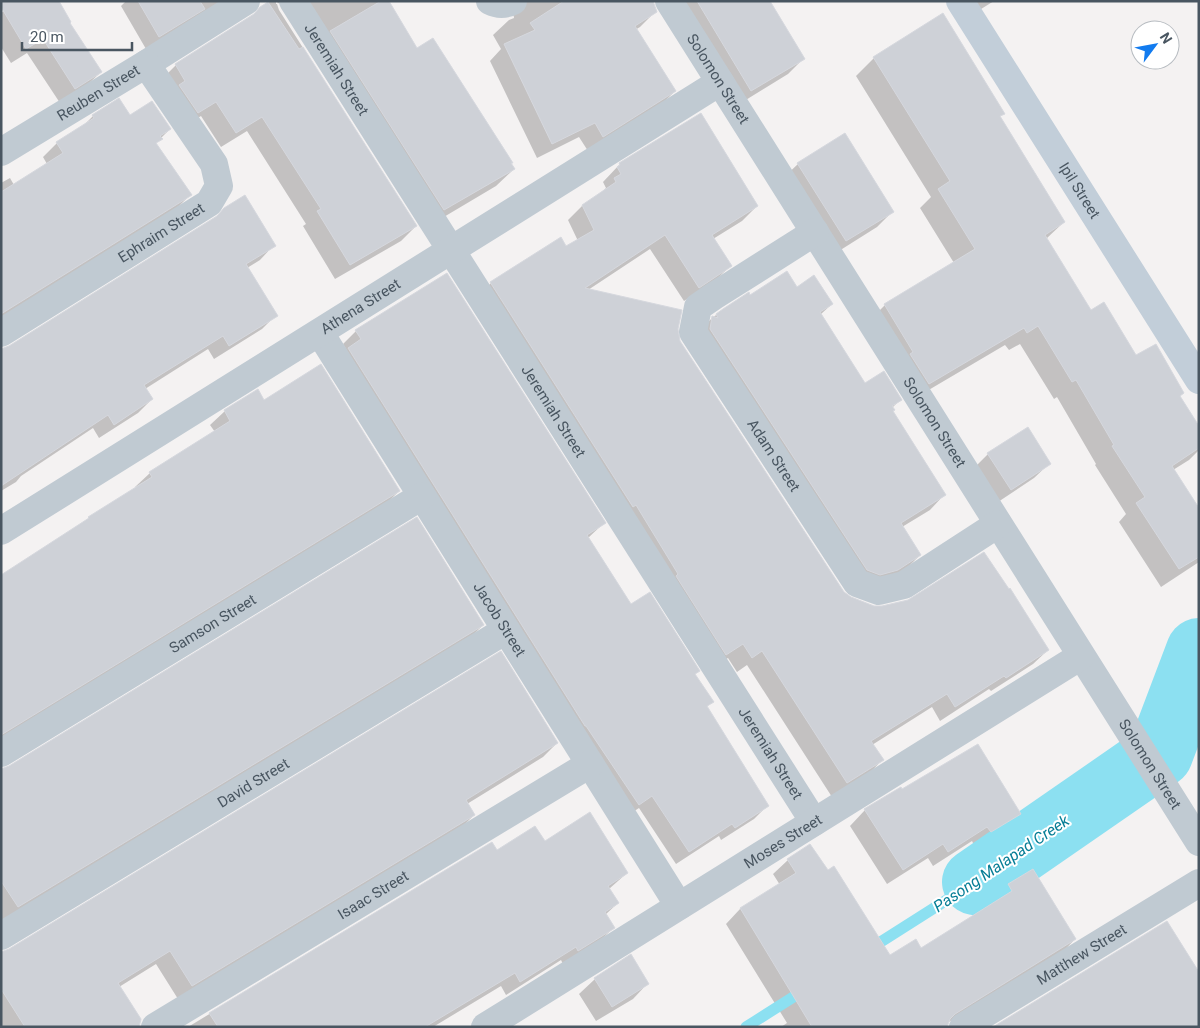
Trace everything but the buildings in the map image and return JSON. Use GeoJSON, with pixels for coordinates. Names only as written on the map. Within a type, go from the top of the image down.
{"type":"FeatureCollection","features":[{"type":"Feature","properties":{"kind":"street","name":"Reuben Street"},"geometry":{"type":"LineString","coordinates":[[1,152],[246,1]]}},
{"type":"Feature","properties":{"kind":"street","name":"Jeremiah Street"},"geometry":{"type":"LineString","coordinates":[[293,1],[814,822]]}},
{"type":"Feature","properties":{"kind":"street"},"geometry":{"type":"LineString","coordinates":[[490,1],[496,4],[513,1]]}},
{"type":"Feature","properties":{"kind":"street","name":"Solomon Street"},"geometry":{"type":"LineString","coordinates":[[669,1],[1199,842]]}},
{"type":"Feature","properties":{"kind":"street","name":"Ipil Street"},"geometry":{"type":"LineString","coordinates":[[960,1],[1199,380]]}},
{"type":"Feature","properties":{"kind":"street","name":"Ephraim Street"},"geometry":{"type":"LineString","coordinates":[[1,333],[209,203],[219,186],[214,164],[146,64]]}},
{"type":"Feature","properties":{"kind":"street","name":"Athena Street"},"geometry":{"type":"LineString","coordinates":[[1,531],[720,82]]}},
{"type":"Feature","properties":{"kind":"street","name":"Adam Street"},"geometry":{"type":"LineString","coordinates":[[815,232],[698,308],[693,332],[856,583],[879,590],[904,585],[998,524]]}},
{"type":"Feature","properties":{"kind":"street","name":"Jacob Street"},"geometry":{"type":"LineString","coordinates":[[320,332],[679,906]]}},
{"type":"Feature","properties":{"kind":"street","name":"Samson Street"},"geometry":{"type":"LineString","coordinates":[[1,753],[422,496]]}},
{"type":"Feature","properties":{"kind":"street","name":"David Street"},"geometry":{"type":"LineString","coordinates":[[1,936],[506,630]]}},
{"type":"Feature","properties":{"kind":"street","name":"Moses Street"},"geometry":{"type":"LineString","coordinates":[[485,1027],[1081,656]]}},
{"type":"Feature","properties":{"kind":"street","name":"Isaac Street"},"geometry":{"type":"LineString","coordinates":[[155,1027],[590,764]]}},
{"type":"Feature","properties":{"kind":"street","name":"Matthew Street"},"geometry":{"type":"LineString","coordinates":[[963,1027],[1199,882]]}},
{"type":"Feature","properties":{"kind":"waterway","name":"Pasong Malapad Creek"},"geometry":{"type":"LineString","coordinates":[[975,882],[1160,754],[1199,651]]}},
{"type":"Feature","properties":{"kind":"waterway","name":"Pasong Malapad Creek"},"geometry":{"type":"LineString","coordinates":[[868,950],[975,882]]}},
{"type":"Feature","properties":{"kind":"waterway","name":"Pasong Malapad Creek"},"geometry":{"type":"LineString","coordinates":[[746,1027],[806,989]]}}]}
